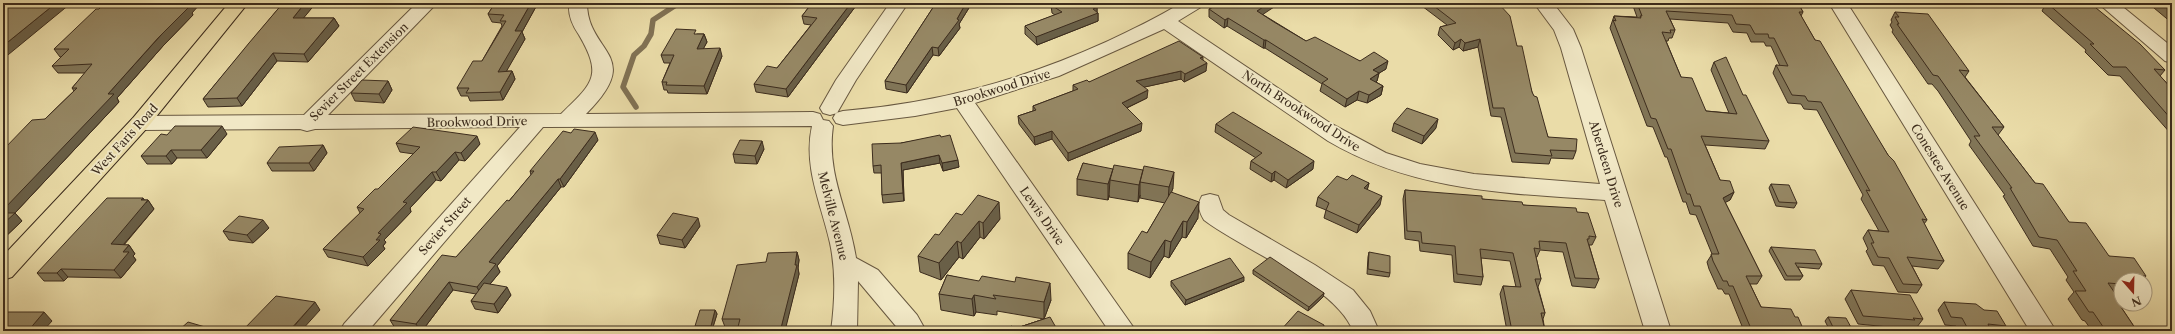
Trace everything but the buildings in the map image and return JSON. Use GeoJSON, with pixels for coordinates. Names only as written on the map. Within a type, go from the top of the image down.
{"type":"FeatureCollection","features":[{"type":"Feature","properties":{"kind":"main road","name":"West Faris Road"},"geometry":{"type":"LineString","coordinates":[[3,271],[140,123],[239,3]]}},
{"type":"Feature","properties":{"kind":"street","name":"Sevier Street Extension"},"geometry":{"type":"LineString","coordinates":[[307,124],[428,3]]}},
{"type":"Feature","properties":{"kind":"street"},"geometry":{"type":"LineString","coordinates":[[566,121],[588,99],[601,81],[603,66],[601,56],[580,18],[578,3]]}},
{"type":"Feature","properties":{"kind":"street","name":"Melville Avenue"},"geometry":{"type":"LineString","coordinates":[[844,331],[846,290],[842,244],[823,184],[818,151],[827,118],[846,80],[900,3]]}},
{"type":"Feature","properties":{"kind":"street","name":"Brookwood Drive"},"geometry":{"type":"LineString","coordinates":[[140,123],[307,124],[537,122],[827,118],[900,113],[962,100],[1048,75],[1165,21],[1194,3]]}},
{"type":"Feature","properties":{"kind":"street","name":"Aberdeen Drive"},"geometry":{"type":"LineString","coordinates":[[1544,3],[1563,30],[1572,48],[1614,193],[1658,331]]}},
{"type":"Feature","properties":{"kind":"street","name":"Conestee Avenue"},"geometry":{"type":"LineString","coordinates":[[1838,3],[2043,331]]}},
{"type":"Feature","properties":{"kind":"street"},"geometry":{"type":"LineString","coordinates":[[2107,3],[2172,57]]}},
{"type":"Feature","properties":{"kind":"street","name":"North Brookwood Drive"},"geometry":{"type":"LineString","coordinates":[[1165,21],[1340,138],[1367,154],[1421,172],[1469,181],[1614,193]]}},
{"type":"Feature","properties":{"kind":"street","name":"Lewis Drive"},"geometry":{"type":"LineString","coordinates":[[962,100],[1122,331]]}},
{"type":"Feature","properties":{"kind":"street","name":"Sevier Street"},"geometry":{"type":"LineString","coordinates":[[353,331],[537,122]]}},
{"type":"Feature","properties":{"kind":"street"},"geometry":{"type":"LineString","coordinates":[[1210,202],[1212,214],[1221,221],[1282,256],[1344,297],[1361,318],[1366,331]]}},
{"type":"Feature","properties":{"kind":"street"},"geometry":{"type":"LineString","coordinates":[[844,262],[869,276],[908,322],[913,331]]}},
{"type":"Feature","properties":{"kind":"waterway"},"geometry":{"type":"LineString","coordinates":[[636,107],[623,87],[634,55],[644,46],[651,34],[653,20],[679,3]]}}]}
